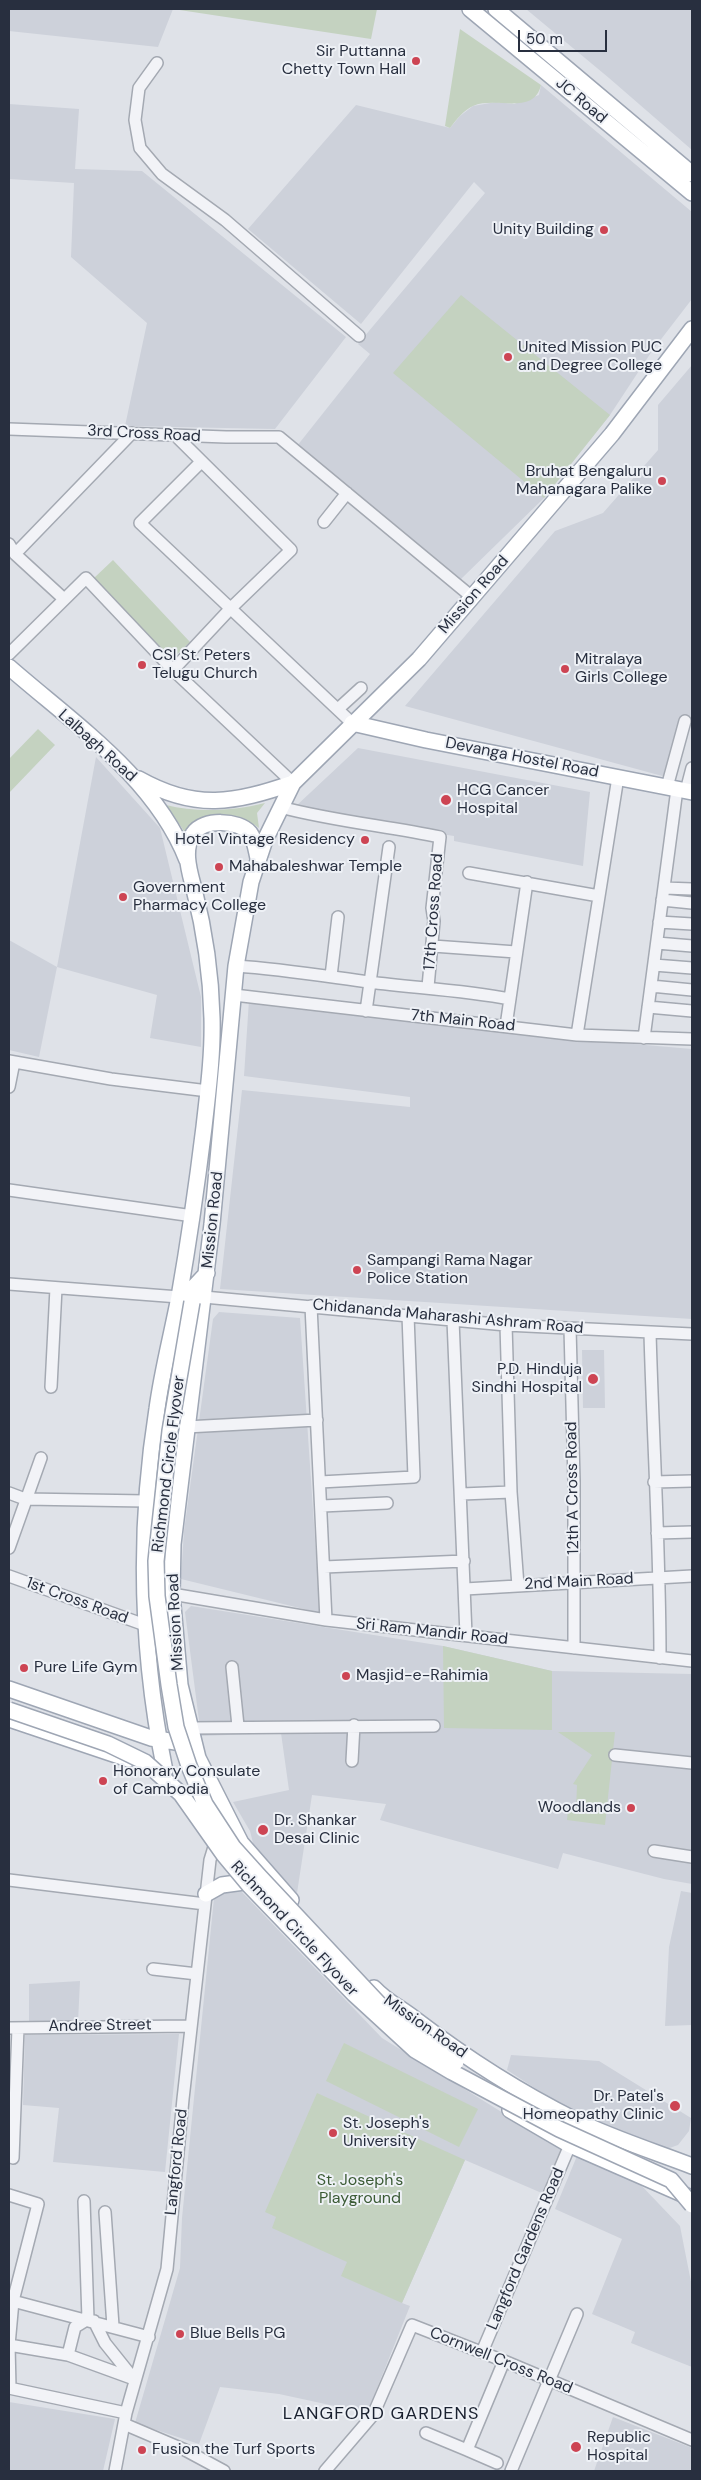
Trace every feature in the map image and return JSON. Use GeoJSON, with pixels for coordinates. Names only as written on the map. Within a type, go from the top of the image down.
{"type":"FeatureCollection","features":[{"type":"Feature","properties":{"kind":"main road","name":"JC Road"},"geometry":{"type":"LineString","coordinates":[[470,9],[692,193]]}},
{"type":"Feature","properties":{"kind":"main road","name":"JC Road"},"geometry":{"type":"LineString","coordinates":[[496,9],[692,174]]}},
{"type":"Feature","properties":{"kind":"main road","name":"Mission Road"},"geometry":{"type":"LineString","coordinates":[[207,1274],[236,966],[258,858],[280,807],[293,783],[352,723],[419,660],[612,434],[692,329]]}},
{"type":"Feature","properties":{"kind":"main road","name":"Lalbagh Road"},"geometry":{"type":"LineString","coordinates":[[9,667],[132,775],[178,836],[187,862]]}},
{"type":"Feature","properties":{"kind":"main road","name":"Devanga Hostel Road"},"geometry":{"type":"LineString","coordinates":[[352,723],[435,742],[681,790]]}},
{"type":"Feature","properties":{"kind":"main road"},"geometry":{"type":"LineString","coordinates":[[132,775],[165,793],[193,800],[251,797],[293,783]]}},
{"type":"Feature","properties":{"kind":"main road","name":"Mission Road"},"geometry":{"type":"LineString","coordinates":[[258,858],[249,833],[239,826],[225,822],[200,828],[193,834],[187,862],[203,925],[210,972],[212,1022],[208,1091],[193,1216],[192,1299],[186,1427],[173,1544],[172,1594],[180,1686],[196,1751],[241,1843],[332,1946],[387,2002],[410,2015],[444,2041],[504,2081],[576,2120],[692,2166]]}},
{"type":"Feature","properties":{"kind":"main road","name":"Richmond Circle Flyover"},"geometry":{"type":"LineString","coordinates":[[207,1274],[194,1287],[170,1431],[159,1530],[157,1578],[158,1604],[176,1727],[205,1804],[233,1847],[394,2020],[456,2062],[501,2088],[568,2122],[692,2174]]}},
{"type":"Feature","properties":{"kind":"main road","name":"Mission Road"},"geometry":{"type":"LineString","coordinates":[[192,1299],[157,1409],[146,1501],[145,1625],[158,1739],[165,1771],[213,1849],[386,2033],[479,2093],[570,2145],[692,2198]]}},
{"type":"Feature","properties":{"kind":"main road"},"geometry":{"type":"LineString","coordinates":[[9,1689],[196,1751]]}},
{"type":"Feature","properties":{"kind":"main road","name":"Richmond Circle Flyover"},"geometry":{"type":"LineString","coordinates":[[9,1702],[124,1741],[148,1753],[205,1804]]}},
{"type":"Feature","properties":{"kind":"main road","name":"Richmond Circle Flyover"},"geometry":{"type":"LineString","coordinates":[[9,1710],[108,1744],[145,1762],[181,1794],[219,1849],[249,1885],[354,1994],[416,2050],[452,2072],[560,2129],[671,2180],[692,2204]]}},
{"type":"Feature","properties":{"kind":"main road"},"geometry":{"type":"LineString","coordinates":[[9,1720],[165,1771],[196,1751]]}},
{"type":"Feature","properties":{"kind":"main road"},"geometry":{"type":"LineString","coordinates":[[206,1899],[222,1885],[244,1882]]}},
{"type":"Feature","properties":{"kind":"street"},"geometry":{"type":"LineString","coordinates":[[157,63],[139,88],[135,120],[140,148],[162,174],[224,220],[359,336]]}},
{"type":"Feature","properties":{"kind":"street","name":"3rd Cross Road"},"geometry":{"type":"LineString","coordinates":[[9,429],[279,437],[347,493]]}},
{"type":"Feature","properties":{"kind":"street"},"geometry":{"type":"LineString","coordinates":[[64,599],[12,549],[132,433]]}},
{"type":"Feature","properties":{"kind":"street"},"geometry":{"type":"LineString","coordinates":[[173,670],[231,608],[291,550],[175,435]]}},
{"type":"Feature","properties":{"kind":"street"},"geometry":{"type":"LineString","coordinates":[[201,462],[140,523],[352,723]]}},
{"type":"Feature","properties":{"kind":"street"},"geometry":{"type":"LineString","coordinates":[[324,522],[347,493],[472,597]]}},
{"type":"Feature","properties":{"kind":"street"},"geometry":{"type":"LineString","coordinates":[[9,654],[86,578],[173,670],[293,783]]}},
{"type":"Feature","properties":{"kind":"street"},"geometry":{"type":"LineString","coordinates":[[338,709],[361,688]]}},
{"type":"Feature","properties":{"kind":"street"},"geometry":{"type":"LineString","coordinates":[[644,1038],[662,900],[681,790],[685,720]]}},
{"type":"Feature","properties":{"kind":"street"},"geometry":{"type":"LineString","coordinates":[[681,790],[692,768]]}},
{"type":"Feature","properties":{"kind":"street"},"geometry":{"type":"LineString","coordinates":[[577,1035],[618,777]]}},
{"type":"Feature","properties":{"kind":"street","name":"17th Cross Road"},"geometry":{"type":"LineString","coordinates":[[280,807],[319,817],[395,828],[440,837],[432,908],[434,921],[433,946],[428,987]]}},
{"type":"Feature","properties":{"kind":"street"},"geometry":{"type":"LineString","coordinates":[[366,1011],[389,847]]}},
{"type":"Feature","properties":{"kind":"street"},"geometry":{"type":"LineString","coordinates":[[469,872],[598,896]]}},
{"type":"Feature","properties":{"kind":"street"},"geometry":{"type":"LineString","coordinates":[[506,1026],[527,882]]}},
{"type":"Feature","properties":{"kind":"street"},"geometry":{"type":"LineString","coordinates":[[664,888],[692,889]]}},
{"type":"Feature","properties":{"kind":"street"},"geometry":{"type":"LineString","coordinates":[[662,900],[692,903]]}},
{"type":"Feature","properties":{"kind":"street"},"geometry":{"type":"LineString","coordinates":[[331,976],[338,917]]}},
{"type":"Feature","properties":{"kind":"street"},"geometry":{"type":"LineString","coordinates":[[659,922],[692,924]]}},
{"type":"Feature","properties":{"kind":"street"},"geometry":{"type":"LineString","coordinates":[[657,944],[692,946]]}},
{"type":"Feature","properties":{"kind":"street"},"geometry":{"type":"LineString","coordinates":[[433,946],[516,952]]}},
{"type":"Feature","properties":{"kind":"street"},"geometry":{"type":"LineString","coordinates":[[654,965],[692,968]]}},
{"type":"Feature","properties":{"kind":"street"},"geometry":{"type":"LineString","coordinates":[[236,966],[428,987],[510,999]]}},
{"type":"Feature","properties":{"kind":"street"},"geometry":{"type":"LineString","coordinates":[[651,986],[692,990]]}},
{"type":"Feature","properties":{"kind":"street","name":"7th Main Road"},"geometry":{"type":"LineString","coordinates":[[234,995],[577,1035],[692,1039]]}},
{"type":"Feature","properties":{"kind":"street"},"geometry":{"type":"LineString","coordinates":[[648,1008],[692,1011]]}},
{"type":"Feature","properties":{"kind":"street"},"geometry":{"type":"LineString","coordinates":[[9,1087],[11,1061],[111,1079],[208,1091]]}},
{"type":"Feature","properties":{"kind":"street"},"geometry":{"type":"LineString","coordinates":[[9,1190],[193,1216]]}},
{"type":"Feature","properties":{"kind":"street","name":"Chidananda Maharashi Ashram Road"},"geometry":{"type":"LineString","coordinates":[[9,1284],[192,1299],[311,1306],[506,1325],[692,1334]]}},
{"type":"Feature","properties":{"kind":"street"},"geometry":{"type":"LineString","coordinates":[[51,1387],[56,1288]]}},
{"type":"Feature","properties":{"kind":"street"},"geometry":{"type":"LineString","coordinates":[[311,1306],[326,1620]]}},
{"type":"Feature","properties":{"kind":"street"},"geometry":{"type":"LineString","coordinates":[[320,1482],[414,1477],[408,1315]]}},
{"type":"Feature","properties":{"kind":"street"},"geometry":{"type":"LineString","coordinates":[[453,1320],[462,1494],[466,1636]]}},
{"type":"Feature","properties":{"kind":"street"},"geometry":{"type":"LineString","coordinates":[[506,1325],[511,1492],[518,1586]]}},
{"type":"Feature","properties":{"kind":"street","name":"12th A Cross Road"},"geometry":{"type":"LineString","coordinates":[[570,1328],[574,1481],[574,1648]]}},
{"type":"Feature","properties":{"kind":"street"},"geometry":{"type":"LineString","coordinates":[[650,1333],[654,1482],[660,1578],[660,1658]]}},
{"type":"Feature","properties":{"kind":"street"},"geometry":{"type":"LineString","coordinates":[[186,1427],[317,1420]]}},
{"type":"Feature","properties":{"kind":"street"},"geometry":{"type":"LineString","coordinates":[[9,1548],[41,1458]]}},
{"type":"Feature","properties":{"kind":"street"},"geometry":{"type":"LineString","coordinates":[[654,1482],[692,1481]]}},
{"type":"Feature","properties":{"kind":"street"},"geometry":{"type":"LineString","coordinates":[[462,1494],[511,1492]]}},
{"type":"Feature","properties":{"kind":"street"},"geometry":{"type":"LineString","coordinates":[[9,1493],[25,1499],[146,1501]]}},
{"type":"Feature","properties":{"kind":"street"},"geometry":{"type":"LineString","coordinates":[[322,1506],[387,1503]]}},
{"type":"Feature","properties":{"kind":"street"},"geometry":{"type":"LineString","coordinates":[[657,1533],[692,1532]]}},
{"type":"Feature","properties":{"kind":"street"},"geometry":{"type":"LineString","coordinates":[[324,1567],[464,1561]]}},
{"type":"Feature","properties":{"kind":"street","name":"2nd Main Road"},"geometry":{"type":"LineString","coordinates":[[465,1589],[692,1576]]}},
{"type":"Feature","properties":{"kind":"street","name":"1st Cross Road"},"geometry":{"type":"LineString","coordinates":[[9,1577],[145,1625]]}},
{"type":"Feature","properties":{"kind":"street","name":"Sri Ram Mandir Road"},"geometry":{"type":"LineString","coordinates":[[172,1594],[326,1620],[692,1661]]}},
{"type":"Feature","properties":{"kind":"street"},"geometry":{"type":"LineString","coordinates":[[232,1667],[238,1726]]}},
{"type":"Feature","properties":{"kind":"street"},"geometry":{"type":"LineString","coordinates":[[190,1728],[354,1725],[434,1726]]}},
{"type":"Feature","properties":{"kind":"street"},"geometry":{"type":"LineString","coordinates":[[352,1761],[354,1725]]}},
{"type":"Feature","properties":{"kind":"street"},"geometry":{"type":"LineString","coordinates":[[615,1754],[692,1763]]}},
{"type":"Feature","properties":{"kind":"street","name":"Langford Road"},"geometry":{"type":"LineString","coordinates":[[115,2471],[134,2379],[149,2337],[167,2269],[190,2026],[206,1899],[213,1849],[226,1812]]}},
{"type":"Feature","properties":{"kind":"street"},"geometry":{"type":"LineString","coordinates":[[654,1852],[692,1857]]}},
{"type":"Feature","properties":{"kind":"street"},"geometry":{"type":"LineString","coordinates":[[9,1880],[206,1899]]}},
{"type":"Feature","properties":{"kind":"street"},"geometry":{"type":"LineString","coordinates":[[153,1969],[197,1974]]}},
{"type":"Feature","properties":{"kind":"street","name":"Andree Street"},"geometry":{"type":"LineString","coordinates":[[13,2028],[190,2026]]}},
{"type":"Feature","properties":{"kind":"street"},"geometry":{"type":"LineString","coordinates":[[13,2028],[13,2158]]}},
{"type":"Feature","properties":{"kind":"street","name":"Langford Gardens Road"},"geometry":{"type":"LineString","coordinates":[[482,2352],[570,2145]]}},
{"type":"Feature","properties":{"kind":"street"},"geometry":{"type":"LineString","coordinates":[[9,2195],[38,2204],[11,2300],[9,2388],[125,2418],[224,2471]]}},
{"type":"Feature","properties":{"kind":"street"},"geometry":{"type":"LineString","coordinates":[[84,2201],[91,2320],[105,2343],[134,2379]]}},
{"type":"Feature","properties":{"kind":"street"},"geometry":{"type":"LineString","coordinates":[[105,2212],[113,2326]]}},
{"type":"Feature","properties":{"kind":"street"},"geometry":{"type":"LineString","coordinates":[[11,2300],[149,2337]]}},
{"type":"Feature","properties":{"kind":"street"},"geometry":{"type":"LineString","coordinates":[[511,2471],[576,2314]]}},
{"type":"Feature","properties":{"kind":"street"},"geometry":{"type":"LineString","coordinates":[[68,2355],[75,2327],[91,2320]]}},
{"type":"Feature","properties":{"kind":"street","name":"Cornwell Cross Road"},"geometry":{"type":"LineString","coordinates":[[325,2471],[373,2415],[412,2325],[504,2361],[692,2440]]}},
{"type":"Feature","properties":{"kind":"street"},"geometry":{"type":"LineString","coordinates":[[9,2345],[68,2355],[134,2379]]}},
{"type":"Feature","properties":{"kind":"street"},"geometry":{"type":"LineString","coordinates":[[467,2450],[504,2361]]}},
{"type":"Feature","properties":{"kind":"street"},"geometry":{"type":"LineString","coordinates":[[426,2433],[497,2463]]}},
{"type":"Feature","properties":{"kind":"shaded area"},"geometry":{"type":"Polygon","coordinates":[[[9,9],[173,9],[158,47],[9,31],[9,9]]]}},
{"type":"Feature","properties":{"kind":"shaded area"},"geometry":{"type":"Polygon","coordinates":[[[526,9],[692,9],[692,150],[609,78],[526,9]]]}},
{"type":"Feature","properties":{"kind":"shaded area"},"geometry":{"type":"Polygon","coordinates":[[[541,85],[692,212],[692,299],[652,351],[610,415],[544,498],[461,579],[297,446],[370,354],[358,344],[485,193],[474,182],[361,324],[248,229],[356,105],[450,128],[460,116],[473,106],[496,102],[514,104],[539,95],[541,85]]]}},
{"type":"Feature","properties":{"kind":"shaded area"},"geometry":{"type":"Polygon","coordinates":[[[9,104],[79,109],[75,169],[142,171],[346,337],[275,429],[125,426],[147,323],[71,257],[74,183],[9,179],[9,104]]]}},
{"type":"Feature","properties":{"kind":"shaded area","name":"Mitralaya Girls College"},"geometry":{"type":"Polygon","coordinates":[[[692,365],[692,718],[683,715],[666,777],[405,706],[555,531],[603,513],[658,450],[658,405],[692,365]]]}},
{"type":"Feature","properties":{"kind":"shaded area","name":"HCG Cancer Hospital"},"geometry":{"type":"Polygon","coordinates":[[[358,748],[590,792],[583,866],[454,841],[454,836],[323,816],[295,807],[358,748]]]}},
{"type":"Feature","properties":{"kind":"shaded area","name":"Government Pharmacy College"},"geometry":{"type":"Polygon","coordinates":[[[96,757],[160,828],[201,997],[201,1047],[150,1038],[157,995],[57,967],[96,757]]]}},
{"type":"Feature","properties":{"kind":"shaded area"},"geometry":{"type":"Polygon","coordinates":[[[9,940],[57,967],[39,1057],[9,1050],[9,940]]]}},
{"type":"Feature","properties":{"kind":"shaded area"},"geometry":{"type":"Polygon","coordinates":[[[249,1000],[518,1034],[692,1049],[692,1319],[220,1289],[242,1090],[410,1107],[410,1097],[244,1076],[249,1000]]]}},
{"type":"Feature","properties":{"kind":"shaded area"},"geometry":{"type":"Polygon","coordinates":[[[219,1312],[300,1318],[320,1613],[181,1579],[184,1531],[213,1319],[219,1312]]]}},
{"type":"Feature","properties":{"kind":"shaded area","name":"P.D. Hinduja Sindhi Hospital"},"geometry":{"type":"Polygon","coordinates":[[[582,1350],[604,1350],[605,1408],[583,1408],[582,1350]]]}},
{"type":"Feature","properties":{"kind":"shaded area"},"geometry":{"type":"Polygon","coordinates":[[[191,1606],[443,1646],[552,1671],[692,1674],[692,1884],[664,1879],[563,1853],[558,1869],[380,1820],[386,1804],[312,1795],[297,1893],[254,1847],[250,1831],[233,1802],[289,1790],[281,1733],[201,1736],[185,1612],[191,1606]]]}},
{"type":"Feature","properties":{"kind":"shaded area","name":"St. Joseph's University"},"geometry":{"type":"Polygon","coordinates":[[[232,1889],[240,1890],[382,2038],[563,2150],[544,2194],[465,2160],[402,2303],[410,2306],[367,2413],[279,2394],[220,2387],[199,2444],[135,2423],[180,2268],[182,2218],[214,1898],[232,1889]]]}},
{"type":"Feature","properties":{"kind":"shaded area"},"geometry":{"type":"Polygon","coordinates":[[[681,1891],[692,1893],[692,2025],[665,2026],[669,1947],[681,1891]]]}},
{"type":"Feature","properties":{"kind":"shaded area"},"geometry":{"type":"Polygon","coordinates":[[[80,1981],[78,2022],[29,2023],[29,1984],[80,1981]]]}},
{"type":"Feature","properties":{"kind":"shaded area"},"geometry":{"type":"Polygon","coordinates":[[[179,2034],[165,2172],[53,2162],[59,2108],[23,2105],[25,2035],[179,2034]]]}},
{"type":"Feature","properties":{"kind":"shaded area"},"geometry":{"type":"Polygon","coordinates":[[[511,2055],[599,2061],[691,2118],[689,2131],[678,2145],[664,2150],[581,2118],[507,2070],[511,2055]]]}},
{"type":"Feature","properties":{"kind":"shaded area"},"geometry":{"type":"Polygon","coordinates":[[[577,2156],[638,2182],[680,2226],[692,2287],[692,2367],[631,2343],[635,2332],[592,2314],[622,2239],[555,2209],[577,2156]]]}},
{"type":"Feature","properties":{"kind":"shaded area"},"geometry":{"type":"Polygon","coordinates":[[[9,2402],[115,2419],[103,2471],[9,2471],[9,2402]]]}},
{"type":"Feature","properties":{"kind":"shaded area"},"geometry":{"type":"Polygon","coordinates":[[[613,2417],[692,2448],[692,2471],[594,2471],[613,2417]]]}},
{"type":"Feature","properties":{"kind":"green space"},"geometry":{"type":"Polygon","coordinates":[[[173,9],[377,9],[371,39],[173,9]]]}},
{"type":"Feature","properties":{"kind":"green space"},"geometry":{"type":"Polygon","coordinates":[[[460,29],[541,85],[537,94],[531,100],[522,103],[482,103],[473,106],[463,113],[450,128],[445,126],[460,29]]]}},
{"type":"Feature","properties":{"kind":"green space"},"geometry":{"type":"Polygon","coordinates":[[[461,295],[610,415],[544,498],[393,373],[461,295]]]}},
{"type":"Feature","properties":{"kind":"green space"},"geometry":{"type":"Polygon","coordinates":[[[113,560],[190,642],[171,660],[94,578],[113,560]]]}},
{"type":"Feature","properties":{"kind":"green space"},"geometry":{"type":"Polygon","coordinates":[[[38,729],[55,745],[9,793],[9,759],[38,729]]]}},
{"type":"Feature","properties":{"kind":"green space"},"geometry":{"type":"Polygon","coordinates":[[[265,803],[257,813],[259,828],[240,818],[220,815],[210,816],[201,820],[186,834],[166,805],[178,808],[215,810],[241,808],[265,803]]]}},
{"type":"Feature","properties":{"kind":"green space"},"geometry":{"type":"Polygon","coordinates":[[[443,1646],[552,1671],[552,1730],[444,1728],[443,1646]]]}},
{"type":"Feature","properties":{"kind":"green space"},"geometry":{"type":"Polygon","coordinates":[[[558,1732],[615,1732],[605,1825],[567,1820],[568,1810],[576,1810],[577,1785],[573,1784],[592,1755],[558,1732]]]}},
{"type":"Feature","properties":{"kind":"green space"},"geometry":{"type":"Polygon","coordinates":[[[344,2043],[478,2109],[459,2147],[326,2081],[344,2043]]]}},
{"type":"Feature","properties":{"kind":"green space","name":"St. Joseph's Playground"},"geometry":{"type":"Polygon","coordinates":[[[317,2093],[465,2160],[402,2303],[341,2276],[347,2262],[272,2228],[276,2217],[265,2212],[317,2093]]]}},
{"type":"Feature","properties":{"kind":"place","name":"Sir Puttanna Chetty Town Hall"},"geometry":{"type":"Point","coordinates":[416,61]}},
{"type":"Feature","properties":{"kind":"place","name":"Unity Building"},"geometry":{"type":"Point","coordinates":[604,230]}},
{"type":"Feature","properties":{"kind":"place","name":"United Mission PUC and Degree College"},"geometry":{"type":"Point","coordinates":[508,357]}},
{"type":"Feature","properties":{"kind":"place","name":"Bruhat Bengaluru Mahanagara Palike"},"geometry":{"type":"Point","coordinates":[662,481]}},
{"type":"Feature","properties":{"kind":"place","name":"CSI St. Peters Telugu Church"},"geometry":{"type":"Point","coordinates":[142,665]}},
{"type":"Feature","properties":{"kind":"place","name":"Mitralaya Girls College"},"geometry":{"type":"Point","coordinates":[565,669]}},
{"type":"Feature","properties":{"kind":"place","name":"HCG Cancer Hospital"},"geometry":{"type":"Point","coordinates":[446,800]}},
{"type":"Feature","properties":{"kind":"place","name":"Hotel Vintage Residency"},"geometry":{"type":"Point","coordinates":[365,840]}},
{"type":"Feature","properties":{"kind":"place","name":"Mahabaleshwar Temple"},"geometry":{"type":"Point","coordinates":[219,867]}},
{"type":"Feature","properties":{"kind":"place","name":"Government Pharmacy College"},"geometry":{"type":"Point","coordinates":[123,897]}},
{"type":"Feature","properties":{"kind":"place","name":"Sampangi Rama Nagar Police Station"},"geometry":{"type":"Point","coordinates":[357,1270]}},
{"type":"Feature","properties":{"kind":"place","name":"P.D. Hinduja Sindhi Hospital"},"geometry":{"type":"Point","coordinates":[593,1379]}},
{"type":"Feature","properties":{"kind":"place","name":"Pure Life Gym"},"geometry":{"type":"Point","coordinates":[24,1668]}},
{"type":"Feature","properties":{"kind":"place","name":"Masjid-e-Rahimia"},"geometry":{"type":"Point","coordinates":[346,1676]}},
{"type":"Feature","properties":{"kind":"place","name":"Honorary Consulate of Cambodia"},"geometry":{"type":"Point","coordinates":[103,1781]}},
{"type":"Feature","properties":{"kind":"place","name":"Woodlands"},"geometry":{"type":"Point","coordinates":[631,1808]}},
{"type":"Feature","properties":{"kind":"place","name":"Dr. Shankar Desai Clinic"},"geometry":{"type":"Point","coordinates":[263,1830]}},
{"type":"Feature","properties":{"kind":"place","name":"Dr. Patel's Homeopathy Clinic"},"geometry":{"type":"Point","coordinates":[675,2106]}},
{"type":"Feature","properties":{"kind":"place","name":"St. Joseph's University"},"geometry":{"type":"Point","coordinates":[333,2133]}},
{"type":"Feature","properties":{"kind":"place","name":"Blue Bells PG"},"geometry":{"type":"Point","coordinates":[180,2334]}},
{"type":"Feature","properties":{"kind":"place","name":"Republic Hospital"},"geometry":{"type":"Point","coordinates":[576,2447]}},
{"type":"Feature","properties":{"kind":"place","name":"Fusion the Turf Sports"},"geometry":{"type":"Point","coordinates":[142,2450]}},
{"type":"Feature","properties":{"kind":"district","name":"LANGFORD GARDENS"},"geometry":{"type":"Point","coordinates":[381,2414]}}]}
